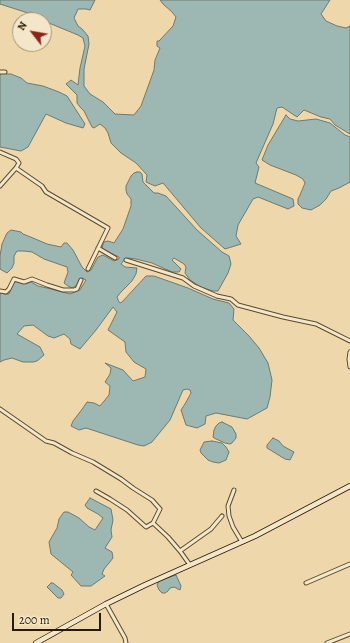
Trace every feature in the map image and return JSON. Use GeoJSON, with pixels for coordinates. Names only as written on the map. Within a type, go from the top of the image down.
{"type":"FeatureCollection","features":[{"type":"Feature","properties":{"kind":"street"},"geometry":{"type":"LineString","coordinates":[[0,72],[6,72]]}},
{"type":"Feature","properties":{"kind":"street"},"geometry":{"type":"LineString","coordinates":[[0,152],[16,158],[19,163],[0,186]]}},
{"type":"Feature","properties":{"kind":"street"},"geometry":{"type":"LineString","coordinates":[[16,168],[42,186],[46,192],[108,228],[88,269]]}},
{"type":"Feature","properties":{"kind":"street"},"geometry":{"type":"LineString","coordinates":[[98,248],[115,258]]}},
{"type":"Feature","properties":{"kind":"street"},"geometry":{"type":"LineString","coordinates":[[126,260],[183,278],[194,286],[217,296],[231,299],[238,304],[283,317],[316,324],[350,341]]}},
{"type":"Feature","properties":{"kind":"street"},"geometry":{"type":"LineString","coordinates":[[0,291],[6,292],[14,279],[24,282],[32,279],[63,290],[77,289],[81,280]]}},
{"type":"Feature","properties":{"kind":"street"},"geometry":{"type":"LineString","coordinates":[[350,352],[350,368]]}},
{"type":"Feature","properties":{"kind":"street"},"geometry":{"type":"LineString","coordinates":[[0,409],[46,441],[54,443],[93,462],[120,478],[152,500],[160,509],[153,523],[146,527],[127,510],[96,491]]}},
{"type":"Feature","properties":{"kind":"street"},"geometry":{"type":"LineString","coordinates":[[36,643],[106,604],[190,564],[255,536],[350,486]]}},
{"type":"Feature","properties":{"kind":"street"},"geometry":{"type":"LineString","coordinates":[[234,490],[228,506],[229,516],[233,527],[242,542]]}},
{"type":"Feature","properties":{"kind":"street"},"geometry":{"type":"LineString","coordinates":[[180,551],[211,528],[222,516]]}},
{"type":"Feature","properties":{"kind":"street"},"geometry":{"type":"LineString","coordinates":[[153,523],[168,536],[190,564]]}},
{"type":"Feature","properties":{"kind":"street"},"geometry":{"type":"LineString","coordinates":[[306,583],[350,564]]}},
{"type":"Feature","properties":{"kind":"street"},"geometry":{"type":"LineString","coordinates":[[106,604],[125,638],[126,643]]}},
{"type":"Feature","properties":{"kind":"street"},"geometry":{"type":"LineString","coordinates":[[327,643],[350,634]]}},
{"type":"Feature","properties":{"kind":"water"},"geometry":{"type":"Polygon","coordinates":[[[0,0],[95,0],[90,10],[78,9],[74,18],[78,26],[88,36],[89,44],[84,69],[84,86],[90,94],[103,102],[115,114],[134,115],[141,106],[154,70],[155,60],[160,48],[157,46],[157,41],[159,41],[173,26],[176,17],[160,0],[330,0],[321,14],[326,21],[346,28],[350,26],[350,134],[335,125],[330,119],[304,110],[297,117],[282,107],[277,108],[273,124],[256,163],[259,167],[255,183],[293,199],[294,206],[288,209],[258,197],[253,199],[238,225],[236,236],[241,244],[225,249],[201,228],[163,183],[155,186],[146,182],[147,175],[136,163],[121,153],[111,143],[105,128],[100,124],[94,128],[92,127],[84,111],[77,103],[77,95],[66,84],[71,80],[78,85],[85,46],[83,38],[52,24],[52,12],[25,12],[0,4],[0,0]]]}},
{"type":"Feature","properties":{"kind":"water"},"geometry":{"type":"Polygon","coordinates":[[[4,73],[21,78],[27,83],[43,86],[67,96],[85,124],[83,128],[66,123],[46,114],[28,147],[21,151],[0,147],[0,74],[4,73]]]}},
{"type":"Feature","properties":{"kind":"water"},"geometry":{"type":"Polygon","coordinates":[[[286,115],[290,119],[298,121],[316,119],[330,123],[345,135],[350,137],[350,182],[331,191],[320,205],[311,210],[302,208],[298,204],[298,199],[305,183],[303,179],[262,160],[268,145],[286,115]]]}},
{"type":"Feature","properties":{"kind":"water"},"geometry":{"type":"Polygon","coordinates":[[[137,172],[142,174],[143,182],[154,193],[166,196],[197,230],[222,252],[229,256],[231,264],[228,273],[218,291],[213,291],[201,287],[190,280],[185,273],[186,267],[184,264],[174,258],[172,260],[181,269],[179,272],[172,272],[152,263],[128,258],[121,264],[125,267],[137,268],[136,274],[132,281],[117,297],[119,302],[122,302],[146,276],[154,276],[213,299],[229,303],[234,309],[233,320],[259,348],[268,363],[272,380],[267,408],[247,419],[216,413],[206,416],[205,424],[197,428],[186,425],[181,410],[191,393],[190,390],[183,390],[170,420],[152,442],[144,446],[86,428],[79,430],[71,426],[87,402],[100,406],[109,395],[110,386],[105,382],[110,374],[111,368],[105,363],[123,370],[133,381],[145,377],[146,369],[134,362],[126,352],[125,342],[108,330],[117,312],[113,307],[80,349],[71,344],[70,339],[64,334],[54,338],[48,336],[33,325],[24,326],[17,334],[40,347],[44,355],[37,361],[33,362],[23,362],[12,358],[0,362],[0,293],[9,294],[14,281],[26,284],[31,282],[38,286],[70,294],[80,290],[86,280],[82,278],[76,286],[72,288],[68,286],[64,283],[68,272],[67,267],[44,259],[32,252],[17,251],[14,256],[12,268],[7,273],[0,269],[2,244],[7,233],[11,230],[21,232],[47,244],[61,247],[64,243],[67,243],[73,250],[82,267],[87,272],[91,270],[98,257],[103,255],[114,261],[119,259],[119,257],[102,249],[103,244],[104,242],[108,241],[114,243],[123,229],[131,206],[131,199],[127,194],[126,186],[131,176],[137,172]]]}},
{"type":"Feature","properties":{"kind":"water"},"geometry":{"type":"Polygon","coordinates":[[[222,422],[232,427],[236,434],[236,438],[230,444],[213,437],[216,426],[222,422]]]}},
{"type":"Feature","properties":{"kind":"water"},"geometry":{"type":"Polygon","coordinates":[[[273,438],[294,452],[290,460],[285,459],[267,448],[267,445],[273,438]]]}},
{"type":"Feature","properties":{"kind":"water"},"geometry":{"type":"Polygon","coordinates":[[[212,441],[222,443],[226,447],[229,452],[226,460],[219,463],[213,462],[208,460],[201,453],[200,450],[204,442],[212,441]]]}},
{"type":"Feature","properties":{"kind":"water"},"geometry":{"type":"Polygon","coordinates":[[[90,498],[111,509],[113,520],[111,530],[112,537],[105,548],[112,552],[113,558],[104,569],[102,574],[105,576],[91,586],[81,586],[71,575],[73,572],[51,554],[49,542],[57,528],[59,519],[64,512],[68,512],[79,518],[95,530],[103,518],[87,508],[85,505],[90,498]]]}},
{"type":"Feature","properties":{"kind":"water"},"geometry":{"type":"Polygon","coordinates":[[[176,575],[181,586],[180,590],[174,587],[170,588],[165,593],[162,593],[157,585],[159,581],[176,575]]]}},
{"type":"Feature","properties":{"kind":"water"},"geometry":{"type":"Polygon","coordinates":[[[51,583],[62,590],[64,594],[61,598],[58,598],[47,587],[51,583]]]}}]}
